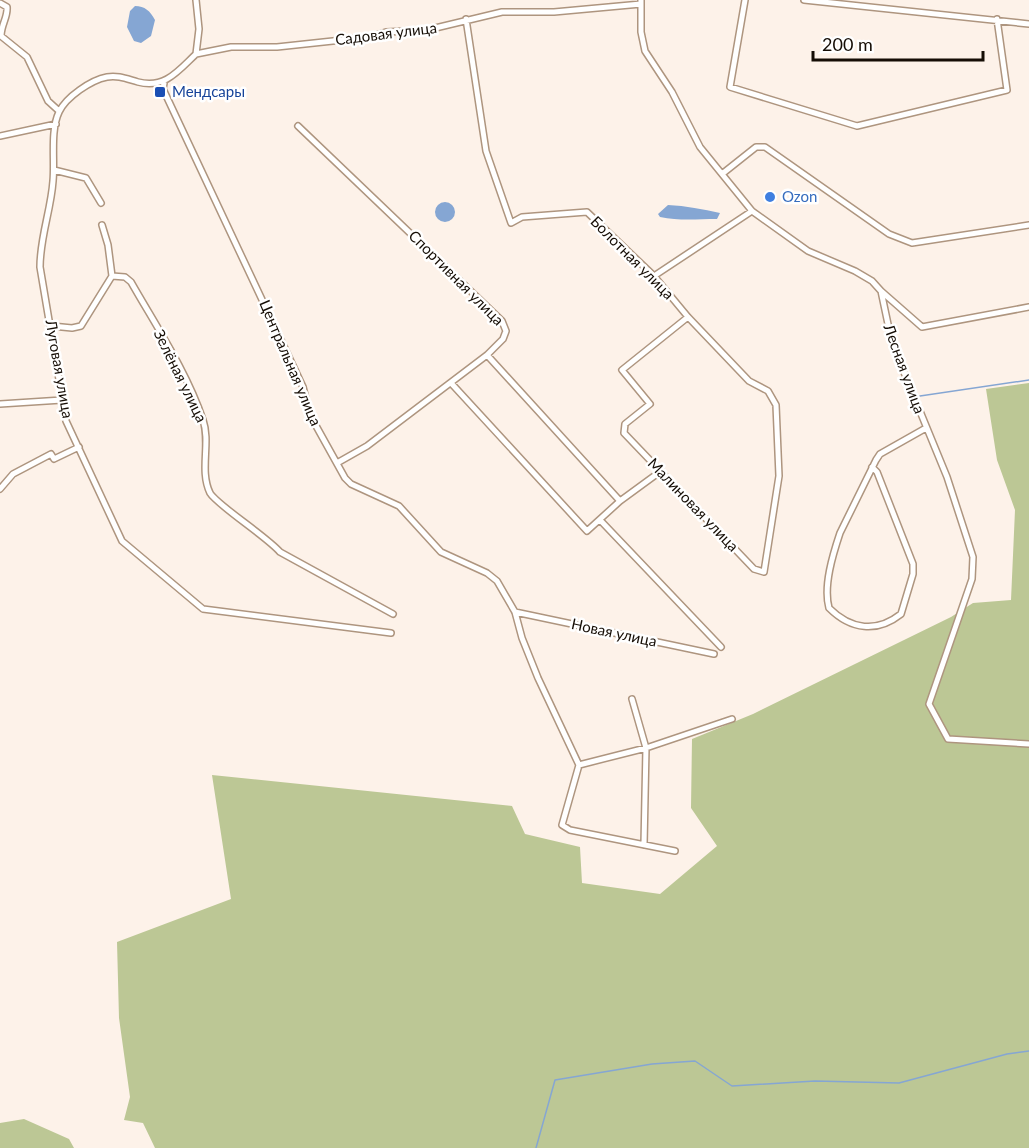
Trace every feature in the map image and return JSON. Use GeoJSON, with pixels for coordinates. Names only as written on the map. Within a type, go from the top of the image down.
{"type":"FeatureCollection","features":[{"type":"Feature","properties":{"kind":"street"},"geometry":{"type":"LineString","coordinates":[[0,3],[7,7],[8,13],[1,27],[0,36],[27,57],[48,101],[60,111],[71,98],[103,78],[115,77],[164,86],[196,54],[199,29],[196,0]]}},
{"type":"Feature","properties":{"kind":"street"},"geometry":{"type":"LineString","coordinates":[[745,0],[730,87],[857,126],[1007,90],[997,19]]}},
{"type":"Feature","properties":{"kind":"street"},"geometry":{"type":"LineString","coordinates":[[804,0],[1029,24]]}},
{"type":"Feature","properties":{"kind":"street"},"geometry":{"type":"LineString","coordinates":[[641,2],[641,32],[645,51],[672,92],[700,147],[752,212],[808,251],[855,271],[872,281],[880,291],[922,327],[1029,307]]}},
{"type":"Feature","properties":{"kind":"street","name":"Садовая улица"},"geometry":{"type":"LineString","coordinates":[[196,54],[231,47],[277,47],[370,37],[386,32],[427,30],[502,12],[554,12],[641,2]]}},
{"type":"Feature","properties":{"kind":"street","name":"Болотная улица"},"geometry":{"type":"LineString","coordinates":[[466,19],[486,151],[511,223],[522,217],[587,212],[654,276],[688,317],[749,381],[768,391],[776,405]]}},
{"type":"Feature","properties":{"kind":"street","name":"Центральная улица"},"geometry":{"type":"LineString","coordinates":[[164,86],[303,387],[310,415],[337,463],[351,484],[399,506],[441,552],[487,573],[506,594],[514,612]]}},
{"type":"Feature","properties":{"kind":"street","name":"Луговая улица"},"geometry":{"type":"LineString","coordinates":[[60,111],[56,124],[49,210],[40,244],[40,267],[52,326],[66,421],[122,541],[203,609],[391,633]]}},
{"type":"Feature","properties":{"kind":"street"},"geometry":{"type":"LineString","coordinates":[[0,136],[56,124]]}},
{"type":"Feature","properties":{"kind":"street","name":"Спортивная улица"},"geometry":{"type":"LineString","coordinates":[[298,126],[506,327],[506,335],[487,356],[367,446],[337,463]]}},
{"type":"Feature","properties":{"kind":"street"},"geometry":{"type":"LineString","coordinates":[[722,174],[756,147],[765,147],[888,234],[912,243],[1029,225]]}},
{"type":"Feature","properties":{"kind":"street"},"geometry":{"type":"LineString","coordinates":[[54,170],[86,178],[100,204]]}},
{"type":"Feature","properties":{"kind":"street"},"geometry":{"type":"LineString","coordinates":[[654,276],[752,212]]}},
{"type":"Feature","properties":{"kind":"street"},"geometry":{"type":"LineString","coordinates":[[52,326],[72,328],[81,326],[112,276],[108,245],[102,225]]}},
{"type":"Feature","properties":{"kind":"street","name":"Зелёная улица"},"geometry":{"type":"LineString","coordinates":[[112,276],[125,277],[131,282],[171,353],[199,411],[204,424],[204,458],[213,496],[271,541],[280,552],[393,614]]}},
{"type":"Feature","properties":{"kind":"street","name":"Лесная улица"},"geometry":{"type":"LineString","coordinates":[[880,291],[892,343],[947,477],[972,557],[972,579],[928,704],[948,738],[1029,744]]}},
{"type":"Feature","properties":{"kind":"street","name":"Малиновая улица"},"geometry":{"type":"LineString","coordinates":[[688,317],[622,370],[650,404],[625,424],[624,433],[754,569],[764,573],[779,476],[776,405]]}},
{"type":"Feature","properties":{"kind":"street"},"geometry":{"type":"LineString","coordinates":[[487,356],[620,501]]}},
{"type":"Feature","properties":{"kind":"street"},"geometry":{"type":"LineString","coordinates":[[451,383],[587,531],[620,501],[661,471]]}},
{"type":"Feature","properties":{"kind":"street"},"geometry":{"type":"LineString","coordinates":[[0,404],[62,400]]}},
{"type":"Feature","properties":{"kind":"street"},"geometry":{"type":"LineString","coordinates":[[872,467],[877,472],[913,564],[913,574],[901,614],[879,628],[868,628],[835,614],[829,608],[826,600],[838,539],[872,467],[885,449],[926,428]]}},
{"type":"Feature","properties":{"kind":"street"},"geometry":{"type":"LineString","coordinates":[[0,489],[13,474],[51,454],[54,459],[79,447]]}},
{"type":"Feature","properties":{"kind":"street"},"geometry":{"type":"LineString","coordinates":[[600,520],[721,647]]}},
{"type":"Feature","properties":{"kind":"street"},"geometry":{"type":"LineString","coordinates":[[514,612],[538,678],[579,765],[562,819],[565,828],[675,851]]}},
{"type":"Feature","properties":{"kind":"street","name":"Новая улица"},"geometry":{"type":"LineString","coordinates":[[514,612],[714,654]]}},
{"type":"Feature","properties":{"kind":"street"},"geometry":{"type":"LineString","coordinates":[[632,699],[646,748],[644,845]]}},
{"type":"Feature","properties":{"kind":"street"},"geometry":{"type":"LineString","coordinates":[[579,765],[646,748],[732,718]]}},
{"type":"Feature","properties":{"kind":"green space"},"geometry":{"type":"Polygon","coordinates":[[[1029,383],[1029,1148],[155,1148],[143,1123],[124,1120],[130,1097],[119,1018],[117,942],[231,899],[212,775],[512,806],[525,834],[580,847],[582,883],[660,894],[717,846],[691,808],[692,739],[753,714],[951,617],[973,603],[1011,600],[1015,510],[997,460],[986,389],[1029,383]]]}},
{"type":"Feature","properties":{"kind":"green space"},"geometry":{"type":"Polygon","coordinates":[[[24,1119],[69,1139],[74,1148],[0,1148],[0,1123],[24,1119]]]}},
{"type":"Feature","properties":{"kind":"water"},"geometry":{"type":"Polygon","coordinates":[[[135,6],[147,10],[155,20],[151,36],[141,43],[134,41],[127,27],[130,11],[135,6]]]}},
{"type":"Feature","properties":{"kind":"water"},"geometry":{"type":"Polygon","coordinates":[[[445,202],[452,205],[455,212],[452,219],[445,222],[438,219],[435,212],[438,205],[445,202]]]}},
{"type":"Feature","properties":{"kind":"water"},"geometry":{"type":"Polygon","coordinates":[[[668,205],[720,213],[717,219],[660,217],[658,214],[668,205]]]}},
{"type":"Feature","properties":{"kind":"waterway"},"geometry":{"type":"LineString","coordinates":[[920,396],[1029,380]]}},
{"type":"Feature","properties":{"kind":"waterway"},"geometry":{"type":"LineString","coordinates":[[536,1148],[555,1080],[652,1064],[695,1061],[732,1086],[815,1081],[899,1083],[1007,1054],[1029,1051]]}},
{"type":"Feature","properties":{"kind":"place","name":"Мендсары"},"geometry":{"type":"Point","coordinates":[160,92]}},
{"type":"Feature","properties":{"kind":"place","name":"Ozon"},"geometry":{"type":"Point","coordinates":[770,197]}}]}
